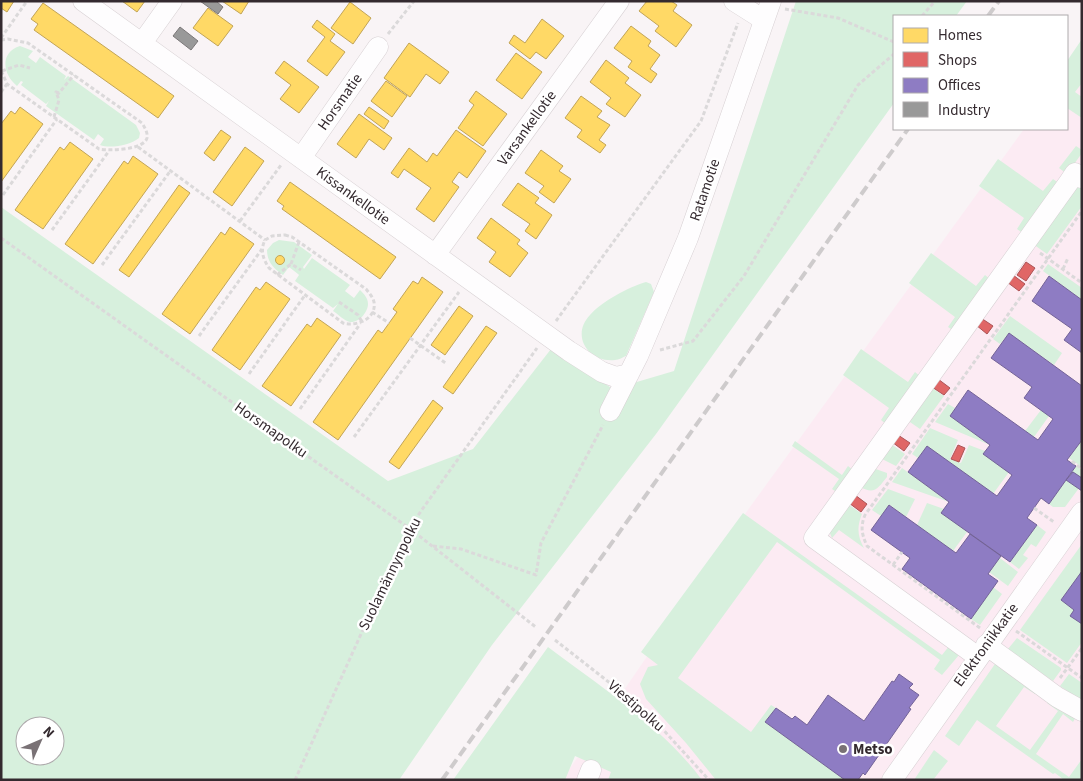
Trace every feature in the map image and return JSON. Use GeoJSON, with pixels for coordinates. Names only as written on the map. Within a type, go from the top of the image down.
{"type":"FeatureCollection","features":[{"type":"Feature","properties":{"kind":"street","name":"Kissankellotie"},"geometry":{"type":"LineString","coordinates":[[83,1],[546,335],[602,372],[616,377],[629,374]]}},
{"type":"Feature","properties":{"kind":"street"},"geometry":{"type":"LineString","coordinates":[[142,43],[172,1]]}},
{"type":"Feature","properties":{"kind":"street","name":"Varsankellotie"},"geometry":{"type":"LineString","coordinates":[[435,255],[620,1]]}},
{"type":"Feature","properties":{"kind":"street"},"geometry":{"type":"LineString","coordinates":[[739,4],[768,9]]}},
{"type":"Feature","properties":{"kind":"street","name":"Ratamotie"},"geometry":{"type":"LineString","coordinates":[[610,411],[638,356],[688,238],[768,9]]}},
{"type":"Feature","properties":{"kind":"street","name":"Horsmatie"},"geometry":{"type":"LineString","coordinates":[[296,154],[378,47]]}},
{"type":"Feature","properties":{"kind":"street"},"geometry":{"type":"LineString","coordinates":[[1082,178],[1076,173],[814,538],[982,644],[1050,692],[1082,710]]}},
{"type":"Feature","properties":{"kind":"street","name":"Elektroniikkatie"},"geometry":{"type":"LineString","coordinates":[[892,780],[982,644],[1082,512]]}},
{"type":"Feature","properties":{"kind":"path"},"geometry":{"type":"LineString","coordinates":[[1,39],[27,1]]}},
{"type":"Feature","properties":{"kind":"path"},"geometry":{"type":"LineString","coordinates":[[378,47],[414,1]]}},
{"type":"Feature","properties":{"kind":"path"},"geometry":{"type":"LineString","coordinates":[[923,15],[935,1]]}},
{"type":"Feature","properties":{"kind":"path","name":"Suolamännynpolku"},"geometry":{"type":"LineString","coordinates":[[295,780],[409,528],[701,121],[739,4]]}},
{"type":"Feature","properties":{"kind":"path"},"geometry":{"type":"LineString","coordinates":[[768,9],[838,18],[893,42]]}},
{"type":"Feature","properties":{"kind":"path"},"geometry":{"type":"LineString","coordinates":[[1,39],[28,43],[142,124],[147,132],[147,139],[144,143],[137,146],[109,151],[99,149],[7,84],[1,70],[19,65],[30,68]]}},
{"type":"Feature","properties":{"kind":"path"},"geometry":{"type":"LineString","coordinates":[[638,356],[693,341],[744,276],[858,85],[893,55]]}},
{"type":"Feature","properties":{"kind":"path"},"geometry":{"type":"LineString","coordinates":[[3,195],[55,118],[59,100],[56,92],[59,93],[74,75]]}},
{"type":"Feature","properties":{"kind":"path"},"geometry":{"type":"LineString","coordinates":[[1,92],[7,84]]}},
{"type":"Feature","properties":{"kind":"path"},"geometry":{"type":"LineString","coordinates":[[137,146],[265,240]]}},
{"type":"Feature","properties":{"kind":"path"},"geometry":{"type":"LineString","coordinates":[[52,230],[109,151]]}},
{"type":"Feature","properties":{"kind":"path"},"geometry":{"type":"LineString","coordinates":[[240,221],[296,154]]}},
{"type":"Feature","properties":{"kind":"path"},"geometry":{"type":"LineString","coordinates":[[102,265],[170,170]]}},
{"type":"Feature","properties":{"kind":"path"},"geometry":{"type":"LineString","coordinates":[[982,644],[893,565],[867,546],[861,530],[862,523],[864,516],[1082,210]]}},
{"type":"Feature","properties":{"kind":"path"},"geometry":{"type":"LineString","coordinates":[[199,336],[262,249],[265,240],[272,236],[285,235],[292,237],[366,288],[372,296],[374,304],[372,312],[361,323],[300,409]]}},
{"type":"Feature","properties":{"kind":"path","name":"Horsmapolku"},"geometry":{"type":"LineString","coordinates":[[1,238],[409,528],[537,628]]}},
{"type":"Feature","properties":{"kind":"path"},"geometry":{"type":"LineString","coordinates":[[277,275],[291,264],[299,242]]}},
{"type":"Feature","properties":{"kind":"path"},"geometry":{"type":"LineString","coordinates":[[1025,242],[1082,283]]}},
{"type":"Feature","properties":{"kind":"path"},"geometry":{"type":"LineString","coordinates":[[262,249],[264,261],[277,275],[344,323],[351,325],[361,323]]}},
{"type":"Feature","properties":{"kind":"path"},"geometry":{"type":"LineString","coordinates":[[1063,269],[1068,258]]}},
{"type":"Feature","properties":{"kind":"path"},"geometry":{"type":"LineString","coordinates":[[291,264],[300,270]]}},
{"type":"Feature","properties":{"kind":"path"},"geometry":{"type":"LineString","coordinates":[[354,437],[468,278]]}},
{"type":"Feature","properties":{"kind":"path"},"geometry":{"type":"LineString","coordinates":[[249,374],[305,295]]}},
{"type":"Feature","properties":{"kind":"path"},"geometry":{"type":"LineString","coordinates":[[340,302],[353,311],[361,323]]}},
{"type":"Feature","properties":{"kind":"path"},"geometry":{"type":"LineString","coordinates":[[372,312],[389,323]]}},
{"type":"Feature","properties":{"kind":"path"},"geometry":{"type":"LineString","coordinates":[[410,338],[447,364]]}},
{"type":"Feature","properties":{"kind":"path"},"geometry":{"type":"LineString","coordinates":[[432,546],[461,550],[536,575],[541,543],[610,411]]}},
{"type":"Feature","properties":{"kind":"path"},"geometry":{"type":"LineString","coordinates":[[1072,463],[1082,469]]}},
{"type":"Feature","properties":{"kind":"path"},"geometry":{"type":"LineString","coordinates":[[1034,508],[1057,524]]}},
{"type":"Feature","properties":{"kind":"path"},"geometry":{"type":"LineString","coordinates":[[893,565],[902,552]]}},
{"type":"Feature","properties":{"kind":"path"},"geometry":{"type":"LineString","coordinates":[[1014,629],[1082,678]]}},
{"type":"Feature","properties":{"kind":"path","name":"Viestipolku"},"geometry":{"type":"LineString","coordinates":[[555,640],[647,712],[710,780]]}},
{"type":"Feature","properties":{"kind":"path"},"geometry":{"type":"LineString","coordinates":[[1050,692],[1082,648]]}},
{"type":"Feature","properties":{"kind":"shaded area"},"geometry":{"type":"Polygon","coordinates":[[[1082,49],[1082,776],[1074,780],[1057,775],[1064,780],[562,780],[750,507],[1023,130],[1068,130],[1068,69],[1082,49]]]}},
{"type":"Feature","properties":{"kind":"green space"},"geometry":{"type":"Polygon","coordinates":[[[796,1],[967,1],[957,15],[893,15],[893,104],[656,434],[492,645],[399,780],[1,780],[1,207],[388,481],[473,449],[551,349],[613,389],[674,371],[796,1]]]}},
{"type":"Feature","properties":{"kind":"green space"},"geometry":{"type":"Polygon","coordinates":[[[1082,39],[1082,83],[1075,92],[1082,97],[1082,118],[1068,109],[1068,60],[1082,39]]]}},
{"type":"Feature","properties":{"kind":"green space"},"geometry":{"type":"Polygon","coordinates":[[[20,46],[33,51],[28,57],[36,63],[40,57],[66,76],[64,80],[68,76],[136,125],[140,133],[139,138],[131,143],[120,146],[109,147],[100,145],[104,139],[98,134],[94,140],[46,106],[49,101],[46,104],[21,85],[23,82],[21,81],[17,86],[8,76],[5,64],[9,53],[20,46]]]}},
{"type":"Feature","properties":{"kind":"green space"},"geometry":{"type":"Polygon","coordinates":[[[1076,146],[1082,150],[1082,153],[1067,174],[1059,168],[1076,146]]]}},
{"type":"Feature","properties":{"kind":"green space"},"geometry":{"type":"Polygon","coordinates":[[[998,159],[1043,191],[1053,179],[1060,184],[1024,234],[1017,229],[1024,218],[979,186],[998,159]]]}},
{"type":"Feature","properties":{"kind":"green space"},"geometry":{"type":"Polygon","coordinates":[[[1077,184],[1082,188],[1082,206],[1047,254],[1033,244],[1077,184]]]}},
{"type":"Feature","properties":{"kind":"green space"},"geometry":{"type":"Polygon","coordinates":[[[279,240],[294,242],[312,255],[303,267],[304,269],[312,258],[350,285],[345,291],[354,298],[360,290],[366,296],[368,302],[368,307],[362,316],[353,322],[346,320],[333,311],[338,304],[333,308],[295,281],[299,275],[289,267],[283,275],[277,270],[270,262],[267,250],[273,243],[279,240]]]}},
{"type":"Feature","properties":{"kind":"green space"},"geometry":{"type":"Polygon","coordinates":[[[931,253],[976,286],[985,275],[991,280],[954,331],[948,327],[955,317],[909,283],[931,253]]]}},
{"type":"Feature","properties":{"kind":"green space"},"geometry":{"type":"Polygon","coordinates":[[[1048,264],[1082,288],[1082,300],[1043,271],[1048,264]]]}},
{"type":"Feature","properties":{"kind":"green space"},"geometry":{"type":"Polygon","coordinates":[[[646,282],[651,284],[654,292],[626,356],[616,360],[606,360],[590,353],[582,339],[582,331],[584,323],[590,315],[616,295],[646,282]]]}},
{"type":"Feature","properties":{"kind":"green space"},"geometry":{"type":"Polygon","coordinates":[[[1010,316],[1062,353],[1054,365],[1009,333],[1000,344],[993,339],[1010,316]]]}},
{"type":"Feature","properties":{"kind":"green space"},"geometry":{"type":"Polygon","coordinates":[[[861,349],[908,382],[915,372],[921,377],[887,425],[881,420],[889,408],[843,375],[861,349]]]}},
{"type":"Feature","properties":{"kind":"green space"},"geometry":{"type":"Polygon","coordinates":[[[931,387],[944,396],[920,429],[907,420],[931,387]]]}},
{"type":"Feature","properties":{"kind":"green space"},"geometry":{"type":"Polygon","coordinates":[[[948,404],[955,408],[950,416],[990,445],[935,422],[948,404]]]}},
{"type":"Feature","properties":{"kind":"green space"},"geometry":{"type":"Polygon","coordinates":[[[1041,410],[1049,416],[1034,437],[1025,431],[1041,410]]]}},
{"type":"Feature","properties":{"kind":"green space"},"geometry":{"type":"Polygon","coordinates":[[[930,428],[958,440],[950,459],[961,463],[969,445],[985,451],[1009,472],[993,494],[927,446],[918,458],[912,454],[930,428]]]}},
{"type":"Feature","properties":{"kind":"green space"},"geometry":{"type":"Polygon","coordinates":[[[795,441],[842,475],[848,466],[854,471],[838,493],[832,489],[839,479],[792,446],[795,441]]]}},
{"type":"Feature","properties":{"kind":"green space"},"geometry":{"type":"Polygon","coordinates":[[[1080,442],[1082,443],[1082,467],[1069,458],[1080,442]]]}},
{"type":"Feature","properties":{"kind":"green space"},"geometry":{"type":"Polygon","coordinates":[[[891,444],[905,454],[896,466],[880,458],[891,444]]]}},
{"type":"Feature","properties":{"kind":"green space"},"geometry":{"type":"Polygon","coordinates":[[[1076,466],[1082,470],[1082,484],[1065,507],[1053,507],[1049,504],[1076,466]]]}},
{"type":"Feature","properties":{"kind":"green space"},"geometry":{"type":"Polygon","coordinates":[[[873,468],[887,473],[887,477],[876,489],[869,490],[860,487],[873,468]]]}},
{"type":"Feature","properties":{"kind":"green space"},"geometry":{"type":"Polygon","coordinates":[[[902,468],[949,502],[892,482],[902,468]]]}},
{"type":"Feature","properties":{"kind":"green space"},"geometry":{"type":"Polygon","coordinates":[[[888,489],[915,499],[906,517],[890,505],[881,516],[872,510],[888,489]]]}},
{"type":"Feature","properties":{"kind":"green space"},"geometry":{"type":"Polygon","coordinates":[[[927,503],[944,509],[967,532],[953,551],[917,525],[927,503]]]}},
{"type":"Feature","properties":{"kind":"green space"},"geometry":{"type":"Polygon","coordinates":[[[848,504],[862,514],[859,531],[864,548],[839,530],[832,538],[829,531],[848,504]]]}},
{"type":"Feature","properties":{"kind":"green space"},"geometry":{"type":"Polygon","coordinates":[[[743,513],[942,655],[950,645],[959,655],[942,675],[934,669],[940,660],[777,542],[678,678],[751,732],[771,705],[776,708],[765,722],[845,780],[716,780],[646,699],[640,684],[648,667],[658,665],[641,652],[743,513]]]}},
{"type":"Feature","properties":{"kind":"green space"},"geometry":{"type":"Polygon","coordinates":[[[1037,525],[1046,532],[1036,547],[1031,544],[1023,555],[1028,558],[1019,569],[1010,562],[1037,525]]]}},
{"type":"Feature","properties":{"kind":"green space"},"geometry":{"type":"Polygon","coordinates":[[[1082,544],[1082,571],[1061,600],[1074,610],[1070,616],[1082,624],[1082,642],[1067,663],[1020,630],[1082,544]]]}},
{"type":"Feature","properties":{"kind":"green space"},"geometry":{"type":"Polygon","coordinates":[[[1000,558],[1018,572],[1008,586],[989,572],[1000,558]]]}},
{"type":"Feature","properties":{"kind":"green space"},"geometry":{"type":"Polygon","coordinates":[[[993,587],[1002,594],[980,625],[971,619],[993,587]]]}},
{"type":"Feature","properties":{"kind":"green space"},"geometry":{"type":"Polygon","coordinates":[[[1017,638],[1061,668],[1053,681],[1009,651],[1008,649],[1017,638]]]}},
{"type":"Feature","properties":{"kind":"green space"},"geometry":{"type":"Polygon","coordinates":[[[548,647],[650,725],[669,742],[702,780],[608,780],[611,772],[575,756],[565,780],[453,780],[548,647]]]}},
{"type":"Feature","properties":{"kind":"green space"},"geometry":{"type":"Polygon","coordinates":[[[997,661],[1037,691],[1035,694],[1024,687],[996,726],[1030,750],[1058,711],[1047,703],[1049,700],[1076,717],[1073,722],[1063,714],[1036,754],[1069,777],[1082,759],[1082,780],[1064,780],[1055,773],[1053,774],[977,720],[959,746],[945,736],[997,661]]]}},
{"type":"Feature","properties":{"kind":"green space"},"geometry":{"type":"Polygon","coordinates":[[[1069,674],[1082,683],[1082,701],[1060,686],[1069,674]]]}},
{"type":"Feature","properties":{"kind":"green space"},"geometry":{"type":"Polygon","coordinates":[[[934,750],[948,761],[933,780],[914,780],[934,750]]]}},
{"type":"Feature","properties":{"kind":"building: Homes"},"geometry":{"type":"Polygon","coordinates":[[[1,1],[14,1],[7,12],[1,8],[1,1]]]}},
{"type":"Feature","properties":{"kind":"building: Homes"},"geometry":{"type":"Polygon","coordinates":[[[122,1],[145,1],[137,12],[122,1]]]}},
{"type":"Feature","properties":{"kind":"building: Homes"},"geometry":{"type":"Polygon","coordinates":[[[222,1],[249,1],[241,14],[222,1]]]}},
{"type":"Feature","properties":{"kind":"building: Homes"},"geometry":{"type":"Polygon","coordinates":[[[647,1],[671,1],[677,5],[673,11],[692,25],[676,47],[655,31],[659,26],[639,11],[647,1]]]}},
{"type":"Feature","properties":{"kind":"building: Homes"},"geometry":{"type":"Polygon","coordinates":[[[350,2],[371,18],[353,44],[331,28],[350,2]]]}},
{"type":"Feature","properties":{"kind":"building: Homes"},"geometry":{"type":"Polygon","coordinates":[[[43,3],[174,96],[158,118],[34,30],[38,24],[31,19],[43,3]]]}},
{"type":"Feature","properties":{"kind":"building: Homes"},"geometry":{"type":"Polygon","coordinates":[[[208,8],[233,26],[218,46],[193,28],[208,8]]]}},
{"type":"Feature","properties":{"kind":"building: Homes"},"geometry":{"type":"Polygon","coordinates":[[[542,19],[564,36],[546,59],[536,52],[530,59],[509,43],[514,35],[525,43],[542,19]]]}},
{"type":"Feature","properties":{"kind":"building: Homes"},"geometry":{"type":"Polygon","coordinates":[[[317,20],[335,34],[330,41],[345,52],[327,76],[307,61],[325,37],[312,27],[317,20]]]}},
{"type":"Feature","properties":{"kind":"building: Homes"},"geometry":{"type":"Polygon","coordinates":[[[631,26],[651,41],[648,46],[660,55],[650,69],[657,74],[651,83],[628,67],[632,61],[614,48],[631,26]]]}},
{"type":"Feature","properties":{"kind":"building: Homes"},"geometry":{"type":"Polygon","coordinates":[[[409,43],[449,72],[440,84],[426,74],[410,97],[384,78],[409,43]]]}},
{"type":"Feature","properties":{"kind":"building: Homes"},"geometry":{"type":"Polygon","coordinates":[[[516,53],[542,72],[522,99],[496,80],[516,53]]]}},
{"type":"Feature","properties":{"kind":"building: Homes"},"geometry":{"type":"Polygon","coordinates":[[[606,60],[629,78],[625,83],[641,95],[625,117],[606,104],[611,98],[590,82],[606,60]]]}},
{"type":"Feature","properties":{"kind":"building: Homes"},"geometry":{"type":"Polygon","coordinates":[[[284,61],[319,87],[299,113],[280,99],[291,85],[275,73],[284,61]]]}},
{"type":"Feature","properties":{"kind":"building: Homes"},"geometry":{"type":"Polygon","coordinates":[[[386,81],[407,96],[392,117],[371,101],[386,81]]]}},
{"type":"Feature","properties":{"kind":"building: Homes"},"geometry":{"type":"Polygon","coordinates":[[[476,91],[507,114],[483,146],[458,128],[474,105],[469,101],[476,91]]]}},
{"type":"Feature","properties":{"kind":"building: Homes"},"geometry":{"type":"Polygon","coordinates":[[[581,96],[602,111],[597,117],[610,125],[599,140],[606,145],[600,153],[577,137],[582,130],[565,118],[581,96]]]}},
{"type":"Feature","properties":{"kind":"building: Homes"},"geometry":{"type":"Polygon","coordinates":[[[20,107],[43,124],[1,182],[1,124],[11,111],[15,114],[20,107]]]}},
{"type":"Feature","properties":{"kind":"building: Homes"},"geometry":{"type":"Polygon","coordinates":[[[369,107],[389,121],[384,129],[364,114],[369,107]]]}},
{"type":"Feature","properties":{"kind":"building: Homes"},"geometry":{"type":"Polygon","coordinates":[[[359,114],[392,138],[384,150],[369,139],[356,158],[337,144],[359,114]]]}},
{"type":"Feature","properties":{"kind":"building: Homes"},"geometry":{"type":"Polygon","coordinates":[[[221,130],[231,137],[214,161],[204,153],[221,130]]]}},
{"type":"Feature","properties":{"kind":"building: Homes"},"geometry":{"type":"Polygon","coordinates":[[[456,130],[486,151],[467,178],[459,172],[452,182],[459,187],[434,222],[416,209],[431,188],[404,169],[398,178],[391,173],[409,148],[427,162],[433,153],[437,156],[456,130]]]}},
{"type":"Feature","properties":{"kind":"building: Homes"},"geometry":{"type":"Polygon","coordinates":[[[70,142],[93,159],[43,229],[15,210],[60,147],[64,150],[70,142]]]}},
{"type":"Feature","properties":{"kind":"building: Homes"},"geometry":{"type":"Polygon","coordinates":[[[245,147],[264,161],[232,206],[213,192],[245,147]]]}},
{"type":"Feature","properties":{"kind":"building: Homes"},"geometry":{"type":"Polygon","coordinates":[[[541,150],[563,166],[559,171],[571,179],[554,203],[539,192],[544,186],[525,173],[541,150]]]}},
{"type":"Feature","properties":{"kind":"building: Homes"},"geometry":{"type":"Polygon","coordinates":[[[133,156],[158,174],[93,264],[65,244],[124,161],[128,164],[133,156]]]}},
{"type":"Feature","properties":{"kind":"building: Homes"},"geometry":{"type":"Polygon","coordinates":[[[290,182],[396,257],[380,279],[282,209],[284,206],[277,201],[290,182]]]}},
{"type":"Feature","properties":{"kind":"building: Homes"},"geometry":{"type":"Polygon","coordinates":[[[518,183],[539,198],[535,203],[552,215],[536,239],[525,231],[530,224],[502,205],[518,183]]]}},
{"type":"Feature","properties":{"kind":"building: Homes"},"geometry":{"type":"Polygon","coordinates":[[[179,185],[190,193],[129,277],[119,270],[179,185]]]}},
{"type":"Feature","properties":{"kind":"building: Homes"},"geometry":{"type":"Polygon","coordinates":[[[491,218],[520,240],[517,244],[528,253],[510,277],[489,262],[496,252],[477,238],[491,218]]]}},
{"type":"Feature","properties":{"kind":"building: Homes"},"geometry":{"type":"Polygon","coordinates":[[[230,227],[254,244],[190,334],[162,314],[221,232],[225,235],[230,227]]]}},
{"type":"Feature","properties":{"kind":"building: Homes"},"geometry":{"type":"Polygon","coordinates":[[[280,256],[284,260],[280,264],[276,260],[280,256]]]}},
{"type":"Feature","properties":{"kind":"building: Homes"},"geometry":{"type":"Polygon","coordinates":[[[422,277],[443,292],[338,440],[313,422],[378,330],[382,333],[397,312],[393,309],[413,281],[418,284],[422,277]]]}},
{"type":"Feature","properties":{"kind":"building: Homes"},"geometry":{"type":"Polygon","coordinates":[[[266,282],[290,299],[240,370],[212,350],[256,287],[260,290],[266,282]]]}},
{"type":"Feature","properties":{"kind":"building: Homes"},"geometry":{"type":"Polygon","coordinates":[[[459,306],[473,316],[445,355],[431,345],[459,306]]]}},
{"type":"Feature","properties":{"kind":"building: Homes"},"geometry":{"type":"Polygon","coordinates":[[[317,318],[341,335],[291,406],[262,386],[307,324],[311,327],[317,318]]]}},
{"type":"Feature","properties":{"kind":"building: Homes"},"geometry":{"type":"Polygon","coordinates":[[[486,326],[497,333],[453,394],[443,387],[486,326]]]}},
{"type":"Feature","properties":{"kind":"building: Homes"},"geometry":{"type":"Polygon","coordinates":[[[433,400],[443,408],[399,469],[389,462],[433,400]]]}},
{"type":"Feature","properties":{"kind":"building: Shops"},"geometry":{"type":"Polygon","coordinates":[[[1026,262],[1035,268],[1026,281],[1017,275],[1026,262]]]}},
{"type":"Feature","properties":{"kind":"building: Shops"},"geometry":{"type":"Polygon","coordinates":[[[1013,275],[1025,284],[1019,291],[1007,282],[1013,275]]]}},
{"type":"Feature","properties":{"kind":"building: Shops"},"geometry":{"type":"Polygon","coordinates":[[[981,318],[993,326],[987,334],[976,325],[981,318]]]}},
{"type":"Feature","properties":{"kind":"building: Shops"},"geometry":{"type":"Polygon","coordinates":[[[938,379],[950,388],[944,395],[932,387],[938,379]]]}},
{"type":"Feature","properties":{"kind":"building: Shops"},"geometry":{"type":"Polygon","coordinates":[[[898,435],[910,443],[904,451],[892,442],[898,435]]]}},
{"type":"Feature","properties":{"kind":"building: Shops"},"geometry":{"type":"Polygon","coordinates":[[[958,445],[965,448],[959,462],[951,459],[958,445]]]}},
{"type":"Feature","properties":{"kind":"building: Shops"},"geometry":{"type":"Polygon","coordinates":[[[855,495],[867,504],[861,512],[849,503],[855,495]]]}},
{"type":"Feature","properties":{"kind":"building: Offices"},"geometry":{"type":"Polygon","coordinates":[[[1049,276],[1082,300],[1082,353],[1064,340],[1072,329],[1032,301],[1049,276]]]}},
{"type":"Feature","properties":{"kind":"building: Offices"},"geometry":{"type":"Polygon","coordinates":[[[1009,333],[1082,386],[1082,440],[1067,460],[1076,466],[1049,504],[1041,498],[1027,518],[1037,525],[1010,562],[941,513],[949,502],[908,472],[927,446],[997,496],[1012,475],[983,454],[990,445],[950,416],[968,390],[1038,440],[1053,419],[1024,398],[1032,387],[991,358],[1009,333]]]}},
{"type":"Feature","properties":{"kind":"building: Offices"},"geometry":{"type":"Polygon","coordinates":[[[1073,472],[1082,478],[1082,491],[1066,480],[1073,472]]]}},
{"type":"Feature","properties":{"kind":"building: Offices"},"geometry":{"type":"Polygon","coordinates":[[[889,505],[956,553],[970,534],[1001,556],[988,574],[998,581],[971,619],[902,569],[910,558],[871,530],[889,505]]]}},
{"type":"Feature","properties":{"kind":"building: Offices"},"geometry":{"type":"Polygon","coordinates":[[[1082,571],[1082,624],[1070,616],[1074,610],[1061,600],[1082,571]]]}},
{"type":"Feature","properties":{"kind":"building: Offices","name":"Metso"},"geometry":{"type":"Polygon","coordinates":[[[899,674],[913,684],[909,688],[919,695],[865,775],[863,773],[858,780],[845,780],[765,722],[776,708],[792,719],[795,716],[807,725],[828,695],[864,721],[899,674]]]}},
{"type":"Feature","properties":{"kind":"building: Industry"},"geometry":{"type":"Polygon","coordinates":[[[200,1],[216,1],[223,7],[218,14],[200,1]]]}},
{"type":"Feature","properties":{"kind":"building: Industry"},"geometry":{"type":"Polygon","coordinates":[[[180,27],[198,41],[191,50],[173,36],[180,27]]]}},
{"type":"Feature","properties":{"kind":"railway"},"geometry":{"type":"LineString","coordinates":[[989,15],[999,1]]}},
{"type":"Feature","properties":{"kind":"railway"},"geometry":{"type":"LineString","coordinates":[[442,780],[907,130]]}},
{"type":"Feature","properties":{"kind":"place","name":"Metso"},"geometry":{"type":"Point","coordinates":[843,749]}}]}
